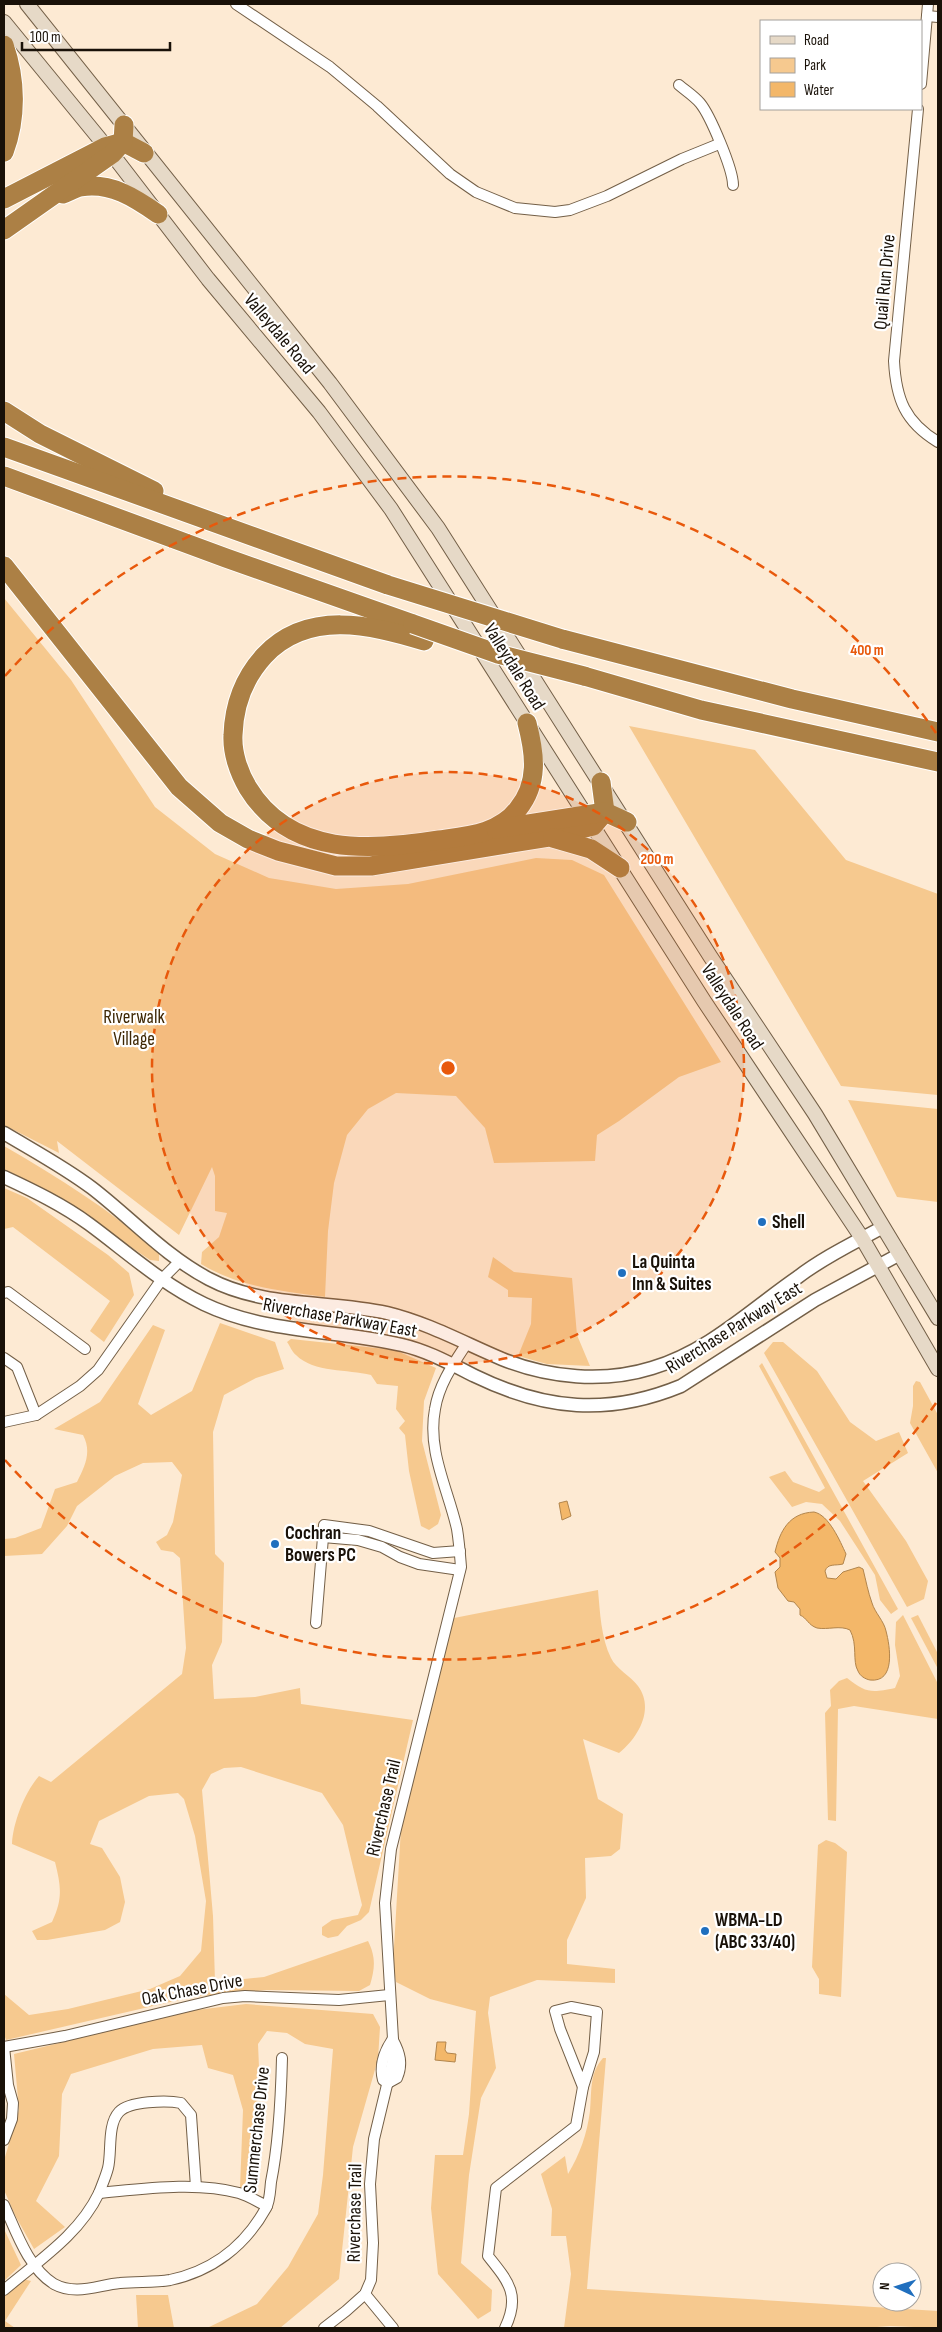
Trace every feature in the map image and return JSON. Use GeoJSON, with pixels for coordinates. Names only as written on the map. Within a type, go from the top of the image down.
{"type":"FeatureCollection","features":[{"type":"Feature","properties":{"kind":"highway"},"geometry":{"type":"LineString","coordinates":[[4,45],[14,99],[12,121],[4,152]]}},
{"type":"Feature","properties":{"kind":"highway"},"geometry":{"type":"LineString","coordinates":[[4,199],[116,142],[144,153]]}},
{"type":"Feature","properties":{"kind":"highway"},"geometry":{"type":"LineString","coordinates":[[4,230],[54,196],[116,142]]}},
{"type":"Feature","properties":{"kind":"highway"},"geometry":{"type":"LineString","coordinates":[[54,196],[80,187],[114,189],[128,194],[158,214]]}},
{"type":"Feature","properties":{"kind":"highway"},"geometry":{"type":"LineString","coordinates":[[4,411],[40,434],[142,484],[187,513]]}},
{"type":"Feature","properties":{"kind":"highway"},"geometry":{"type":"LineString","coordinates":[[4,447],[388,585],[562,639],[792,699],[938,732]]}},
{"type":"Feature","properties":{"kind":"highway"},"geometry":{"type":"LineString","coordinates":[[4,476],[226,558],[415,632],[584,676],[701,710],[938,762]]}},
{"type":"Feature","properties":{"kind":"highway"},"geometry":{"type":"LineString","coordinates":[[4,566],[179,787],[220,823],[248,839],[278,851],[336,866],[355,867],[550,837],[594,818]]}},
{"type":"Feature","properties":{"kind":"highway"},"geometry":{"type":"LineString","coordinates":[[415,632],[348,624],[326,626],[293,636],[268,652],[250,674],[236,707],[233,739],[234,754],[244,780],[262,808],[282,823],[309,837],[331,844],[355,847],[396,847],[492,830],[594,818],[627,822]]}},
{"type":"Feature","properties":{"kind":"highway"},"geometry":{"type":"LineString","coordinates":[[492,830],[514,814],[530,785],[535,761],[527,723]]}},
{"type":"Feature","properties":{"kind":"highway"},"geometry":{"type":"LineString","coordinates":[[594,818],[601,782]]}},
{"type":"Feature","properties":{"kind":"highway"},"geometry":{"type":"LineString","coordinates":[[550,837],[590,849],[620,868]]}},
{"type":"Feature","properties":{"kind":"main road","name":"Valleydale Road"},"geometry":{"type":"LineString","coordinates":[[26,4],[116,142],[158,214],[208,280],[319,412],[367,475],[438,580],[527,723],[594,818],[620,868],[704,1001],[862,1238],[938,1369]]}},
{"type":"Feature","properties":{"kind":"main road","name":"Valleydale Road"},"geometry":{"type":"LineString","coordinates":[[4,22],[116,142]]}},
{"type":"Feature","properties":{"kind":"main road","name":"Valleydale Road"},"geometry":{"type":"LineString","coordinates":[[144,153],[313,361],[415,494],[627,822],[710,956],[815,1114],[938,1318]]}},
{"type":"Feature","properties":{"kind":"street"},"geometry":{"type":"LineString","coordinates":[[236,4],[330,66],[456,178],[476,192],[515,208],[555,212],[570,210],[607,196],[674,163],[719,144]]}},
{"type":"Feature","properties":{"kind":"street"},"geometry":{"type":"LineString","coordinates":[[922,73],[928,4]]}},
{"type":"Feature","properties":{"kind":"street"},"geometry":{"type":"LineString","coordinates":[[927,16],[938,17]]}},
{"type":"Feature","properties":{"kind":"street"},"geometry":{"type":"LineString","coordinates":[[679,85],[706,112],[730,169],[733,185]]}},
{"type":"Feature","properties":{"kind":"street","name":"Quail Run Drive"},"geometry":{"type":"LineString","coordinates":[[918,110],[894,361],[895,382],[901,402],[911,420],[938,442]]}},
{"type":"Feature","properties":{"kind":"street","name":"Riverchase Parkway East"},"geometry":{"type":"LineString","coordinates":[[4,1133],[56,1164],[92,1189],[180,1261],[211,1280],[242,1293],[267,1298],[388,1314],[428,1326],[517,1365],[566,1375],[606,1376],[650,1369],[688,1355],[708,1344],[798,1276],[883,1227]]}},
{"type":"Feature","properties":{"kind":"street","name":"Riverchase Parkway East"},"geometry":{"type":"LineString","coordinates":[[4,1177],[63,1207],[162,1279],[202,1303],[252,1322],[403,1345],[430,1354],[511,1392],[554,1404],[594,1406],[645,1400],[691,1381],[815,1300],[900,1254]]}},
{"type":"Feature","properties":{"kind":"street"},"geometry":{"type":"LineString","coordinates":[[4,1422],[36,1415],[80,1386],[98,1370],[162,1279],[180,1261]]}},
{"type":"Feature","properties":{"kind":"street"},"geometry":{"type":"LineString","coordinates":[[4,1293],[8,1292],[85,1349]]}},
{"type":"Feature","properties":{"kind":"street","name":"Riverchase Trail"},"geometry":{"type":"LineString","coordinates":[[388,2083],[383,2080],[391,2064],[400,2054],[393,2039],[389,1995],[385,1903],[390,1857],[460,1570],[457,1529],[436,1457],[434,1436],[437,1399],[453,1365],[467,1343]]}},
{"type":"Feature","properties":{"kind":"street"},"geometry":{"type":"LineString","coordinates":[[4,1358],[17,1367],[36,1415]]}},
{"type":"Feature","properties":{"kind":"street"},"geometry":{"type":"LineString","coordinates":[[316,1623],[324,1525],[369,1531],[433,1553],[460,1552]]}},
{"type":"Feature","properties":{"kind":"street"},"geometry":{"type":"LineString","coordinates":[[323,1536],[374,1544],[409,1562],[460,1570]]}},
{"type":"Feature","properties":{"kind":"street","name":"Oak Chase Drive"},"geometry":{"type":"LineString","coordinates":[[4,2048],[230,1998],[245,1996],[338,2000],[389,1995]]}},
{"type":"Feature","properties":{"kind":"street"},"geometry":{"type":"LineString","coordinates":[[505,2328],[511,2316],[512,2288],[488,2256],[496,2188],[576,2126],[583,2087],[594,2052],[597,2012],[571,2008],[555,2011],[560,2029],[583,2087]]}},
{"type":"Feature","properties":{"kind":"street","name":"Riverchase Trail"},"geometry":{"type":"LineString","coordinates":[[365,2294],[371,2280],[374,2243],[370,2184],[374,2140],[379,2112],[388,2083],[397,2078],[384,2052],[393,2039]]}},
{"type":"Feature","properties":{"kind":"street"},"geometry":{"type":"LineString","coordinates":[[4,2048],[8,2085],[13,2104],[12,2119],[4,2140]]}},
{"type":"Feature","properties":{"kind":"street","name":"Summerchase Drive"},"geometry":{"type":"LineString","coordinates":[[4,2205],[35,2264],[54,2284],[77,2291],[120,2283],[169,2280],[204,2270],[222,2260],[248,2236],[267,2206],[275,2162],[282,2058]]}},
{"type":"Feature","properties":{"kind":"street"},"geometry":{"type":"LineString","coordinates":[[4,2290],[64,2240],[82,2220],[99,2193],[108,2168],[114,2120],[119,2112],[128,2107],[167,2100],[181,2103],[191,2115],[196,2187]]}},
{"type":"Feature","properties":{"kind":"street","name":"Summerchase Drive"},"geometry":{"type":"LineString","coordinates":[[99,2193],[196,2187],[218,2188],[241,2193],[267,2206]]}},
{"type":"Feature","properties":{"kind":"street"},"geometry":{"type":"LineString","coordinates":[[324,2328],[346,2312],[365,2294],[393,2328]]}},
{"type":"Feature","properties":{"kind":"green space","name":"Riverwalk Village"},"geometry":{"type":"Polygon","coordinates":[[[4,598],[71,680],[155,807],[215,854],[269,878],[336,889],[408,884],[536,858],[572,860],[604,875],[721,1062],[679,1077],[597,1135],[595,1161],[494,1163],[485,1128],[456,1096],[396,1093],[368,1109],[347,1135],[334,1183],[328,1231],[325,1297],[261,1287],[230,1278],[201,1264],[202,1252],[219,1237],[227,1213],[215,1211],[215,1176],[212,1167],[179,1235],[57,1141],[59,1153],[4,1125],[4,598]]]}},
{"type":"Feature","properties":{"kind":"green space"},"geometry":{"type":"Polygon","coordinates":[[[629,726],[755,750],[846,860],[938,894],[938,1095],[841,1086],[629,726]]]}},
{"type":"Feature","properties":{"kind":"green space"},"geometry":{"type":"Polygon","coordinates":[[[848,1100],[938,1109],[938,1202],[897,1197],[848,1100]]]}},
{"type":"Feature","properties":{"kind":"green space"},"geometry":{"type":"Polygon","coordinates":[[[4,1146],[64,1182],[123,1223],[159,1253],[159,1261],[150,1260],[59,1198],[4,1169],[4,1146]]]}},
{"type":"Feature","properties":{"kind":"green space"},"geometry":{"type":"Polygon","coordinates":[[[4,1188],[27,1198],[108,1255],[129,1273],[134,1295],[104,1342],[90,1331],[110,1301],[13,1227],[4,1229],[4,1188]]]}},
{"type":"Feature","properties":{"kind":"green space"},"geometry":{"type":"Polygon","coordinates":[[[493,1257],[514,1272],[572,1278],[577,1335],[590,1366],[547,1364],[518,1356],[531,1324],[532,1298],[508,1297],[508,1290],[488,1277],[493,1257]]]}},
{"type":"Feature","properties":{"kind":"green space"},"geometry":{"type":"Polygon","coordinates":[[[220,1323],[275,1342],[284,1369],[256,1378],[224,1395],[213,1432],[215,1554],[224,1563],[222,1642],[212,1665],[214,1699],[255,1697],[300,1688],[301,1704],[413,1720],[369,1912],[361,1920],[347,1926],[338,1936],[328,1938],[322,1935],[322,1927],[332,1920],[358,1915],[362,1905],[343,1825],[322,1793],[241,1767],[224,1768],[211,1774],[202,1790],[213,1916],[215,1982],[264,1977],[368,1941],[374,1963],[370,1985],[359,1991],[267,1990],[192,1997],[6,2040],[4,2034],[4,1994],[29,2015],[68,2009],[150,1989],[180,1976],[201,1951],[206,1901],[195,1836],[184,1799],[178,1793],[149,1796],[99,1821],[90,1844],[102,1848],[120,1877],[125,1902],[120,1922],[105,1930],[37,1940],[32,1931],[52,1922],[58,1906],[60,1885],[55,1862],[12,1844],[21,1808],[29,1790],[39,1776],[51,1782],[182,1674],[186,1648],[180,1558],[173,1552],[161,1550],[156,1542],[167,1535],[173,1522],[182,1475],[172,1462],[143,1463],[115,1476],[77,1506],[67,1526],[42,1554],[4,1556],[4,1539],[15,1538],[41,1528],[55,1489],[77,1482],[85,1465],[86,1441],[83,1435],[54,1429],[100,1402],[153,1325],[165,1330],[138,1404],[151,1415],[192,1391],[220,1323]]]}},
{"type":"Feature","properties":{"kind":"green space"},"geometry":{"type":"Polygon","coordinates":[[[291,1339],[395,1350],[436,1368],[424,1401],[422,1441],[441,1515],[438,1524],[429,1530],[421,1526],[409,1471],[405,1435],[399,1428],[405,1421],[396,1409],[398,1386],[377,1384],[371,1375],[332,1370],[312,1365],[303,1361],[293,1352],[287,1342],[291,1339]]]}},
{"type":"Feature","properties":{"kind":"green space"},"geometry":{"type":"Polygon","coordinates":[[[773,1342],[783,1342],[817,1371],[850,1422],[876,1441],[899,1432],[908,1453],[863,1481],[906,1541],[928,1581],[924,1599],[907,1607],[764,1353],[773,1342]]]}},
{"type":"Feature","properties":{"kind":"green space"},"geometry":{"type":"Polygon","coordinates":[[[762,1363],[898,1609],[891,1614],[880,1600],[875,1575],[840,1521],[822,1504],[806,1502],[792,1507],[769,1477],[785,1471],[793,1482],[819,1492],[825,1488],[759,1366],[762,1363]]]}},
{"type":"Feature","properties":{"kind":"green space"},"geometry":{"type":"Polygon","coordinates":[[[916,1381],[920,1382],[938,1415],[938,1473],[910,1423],[913,1406],[913,1386],[916,1381]]]}},
{"type":"Feature","properties":{"kind":"green space"},"geometry":{"type":"Polygon","coordinates":[[[598,1590],[605,1642],[611,1658],[616,1666],[638,1686],[645,1704],[642,1723],[638,1731],[619,1753],[583,1739],[598,1799],[623,1814],[620,1849],[611,1856],[585,1858],[586,1898],[567,1940],[567,1964],[615,1969],[615,1983],[537,1980],[490,1997],[488,2013],[496,2068],[481,2098],[469,2175],[461,2263],[492,2290],[491,2311],[478,2319],[438,2274],[431,2208],[435,2155],[463,2155],[469,2114],[476,2011],[430,1999],[396,1982],[393,1964],[401,1828],[454,1618],[598,1590]]]}},
{"type":"Feature","properties":{"kind":"green space"},"geometry":{"type":"Polygon","coordinates":[[[903,1615],[938,1684],[938,1719],[854,1706],[838,1709],[836,1821],[828,1820],[825,1713],[831,1706],[830,1690],[839,1681],[847,1678],[864,1689],[880,1691],[895,1688],[900,1676],[895,1645],[896,1622],[903,1615]]]}},
{"type":"Feature","properties":{"kind":"green space"},"geometry":{"type":"Polygon","coordinates":[[[918,1615],[938,1654],[938,1669],[911,1618],[918,1615]]]}},
{"type":"Feature","properties":{"kind":"green space"},"geometry":{"type":"Polygon","coordinates":[[[826,1840],[835,1843],[847,1852],[841,1997],[819,1994],[819,1979],[812,1967],[818,1845],[826,1840]]]}},
{"type":"Feature","properties":{"kind":"green space"},"geometry":{"type":"Polygon","coordinates":[[[246,2004],[373,2014],[380,2027],[378,2059],[353,2147],[339,2279],[280,2328],[207,2328],[257,2304],[288,2267],[318,2214],[333,2049],[305,2044],[287,2033],[267,2031],[258,2044],[262,2137],[252,2190],[240,2188],[243,2110],[233,2075],[208,2068],[202,2045],[153,2049],[71,2074],[62,2094],[59,2156],[36,2201],[65,2227],[34,2249],[16,2217],[4,2190],[5,2157],[19,2110],[14,2054],[196,2010],[246,2004]]]}},
{"type":"Feature","properties":{"kind":"green space"},"geometry":{"type":"Polygon","coordinates":[[[603,2058],[606,2058],[587,2289],[872,2307],[872,2312],[938,2311],[938,2328],[890,2326],[863,2328],[564,2328],[571,2274],[566,2236],[551,2236],[552,2209],[541,2174],[565,2156],[568,2174],[587,2128],[593,2077],[603,2058]]]}},
{"type":"Feature","properties":{"kind":"green space"},"geometry":{"type":"Polygon","coordinates":[[[4,2229],[21,2265],[4,2281],[4,2229]]]}},
{"type":"Feature","properties":{"kind":"green space"},"geometry":{"type":"Polygon","coordinates":[[[23,2279],[31,2281],[5,2321],[15,2328],[4,2328],[4,2297],[23,2279]]]}},
{"type":"Feature","properties":{"kind":"green space"},"geometry":{"type":"Polygon","coordinates":[[[136,2295],[168,2295],[174,2328],[138,2328],[136,2295]]]}},
{"type":"Feature","properties":{"kind":"water"},"geometry":{"type":"Polygon","coordinates":[[[567,1501],[571,1516],[562,1520],[559,1503],[567,1501]]]}},
{"type":"Feature","properties":{"kind":"water"},"geometry":{"type":"Polygon","coordinates":[[[814,1512],[829,1523],[846,1554],[843,1564],[826,1568],[827,1578],[836,1579],[843,1572],[859,1567],[863,1569],[873,1607],[885,1627],[889,1645],[888,1670],[884,1676],[878,1679],[868,1680],[859,1673],[856,1667],[854,1641],[850,1630],[814,1627],[800,1615],[800,1609],[794,1602],[788,1601],[778,1588],[775,1572],[780,1567],[780,1558],[775,1552],[783,1530],[798,1516],[814,1512]]]}},
{"type":"Feature","properties":{"kind":"water"},"geometry":{"type":"Polygon","coordinates":[[[437,2042],[446,2042],[445,2050],[447,2053],[456,2054],[455,2062],[435,2060],[437,2042]]]}},
{"type":"Feature","properties":{"kind":"place","name":"Shell"},"geometry":{"type":"Point","coordinates":[762,1222]}},
{"type":"Feature","properties":{"kind":"place","name":"La Quinta Inn & Suites"},"geometry":{"type":"Point","coordinates":[622,1273]}},
{"type":"Feature","properties":{"kind":"place","name":"Cochran Bowers PC"},"geometry":{"type":"Point","coordinates":[275,1544]}},
{"type":"Feature","properties":{"kind":"place","name":"WBMA-LD (ABC 33/40)"},"geometry":{"type":"Point","coordinates":[705,1931]}}]}
